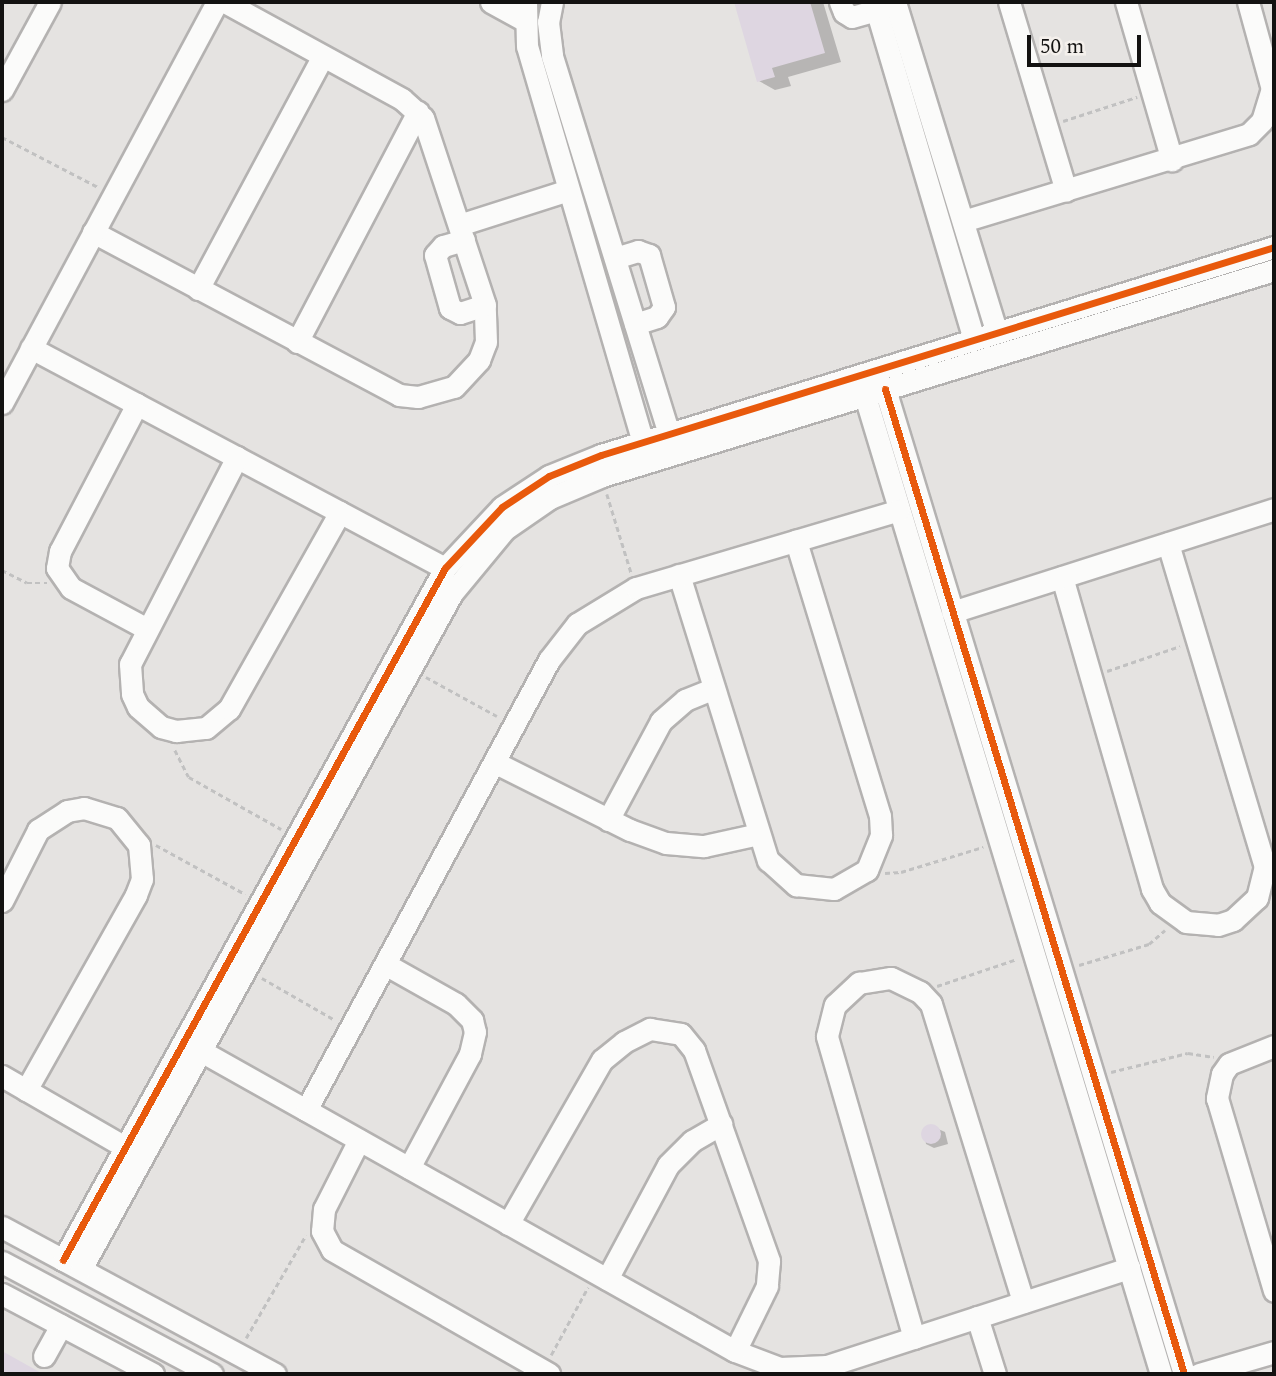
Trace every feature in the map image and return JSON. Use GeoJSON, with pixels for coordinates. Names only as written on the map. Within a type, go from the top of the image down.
{"type":"FeatureCollection","features":[{"type":"Feature","properties":{"kind":"street"},"geometry":{"type":"LineString","coordinates":[[2,90],[50,2]]}},
{"type":"Feature","properties":{"kind":"street"},"geometry":{"type":"LineString","coordinates":[[2,403],[217,2]]}},
{"type":"Feature","properties":{"kind":"street"},"geometry":{"type":"LineString","coordinates":[[93,232],[399,395],[437,394],[461,381],[480,360],[486,342],[485,305],[430,133],[418,112],[225,2]]}},
{"type":"Feature","properties":{"kind":"street"},"geometry":{"type":"LineString","coordinates":[[491,2],[525,11],[569,190],[643,442]]}},
{"type":"Feature","properties":{"kind":"street"},"geometry":{"type":"LineString","coordinates":[[552,2],[548,22],[552,56],[669,435]]}},
{"type":"Feature","properties":{"kind":"street"},"geometry":{"type":"LineString","coordinates":[[841,2],[844,12],[852,17],[882,5]]}},
{"type":"Feature","properties":{"kind":"street"},"geometry":{"type":"LineString","coordinates":[[1009,2],[1066,191]]}},
{"type":"Feature","properties":{"kind":"street"},"geometry":{"type":"LineString","coordinates":[[1126,2],[1171,159]]}},
{"type":"Feature","properties":{"kind":"street"},"geometry":{"type":"LineString","coordinates":[[963,221],[1249,134],[1270,106],[1269,72],[1248,2]]}},
{"type":"Feature","properties":{"kind":"street"},"geometry":{"type":"LineString","coordinates":[[882,5],[963,221],[997,333]]}},
{"type":"Feature","properties":{"kind":"street"},"geometry":{"type":"LineString","coordinates":[[882,5],[974,340]]}},
{"type":"Feature","properties":{"kind":"street"},"geometry":{"type":"LineString","coordinates":[[198,289],[323,56]]}},
{"type":"Feature","properties":{"kind":"street"},"geometry":{"type":"LineString","coordinates":[[297,342],[418,112]]}},
{"type":"Feature","properties":{"kind":"street"},"geometry":{"type":"LineString","coordinates":[[485,305],[460,313],[450,308],[435,255],[462,232],[569,190]]}},
{"type":"Feature","properties":{"kind":"street"},"geometry":{"type":"LineString","coordinates":[[72,1265],[125,1147],[260,902],[445,568],[481,525],[524,490],[574,465],[1274,247]]}},
{"type":"Feature","properties":{"kind":"street"},"geometry":{"type":"LineString","coordinates":[[615,258],[638,251],[649,255],[664,307],[657,317],[635,324]]}},
{"type":"Feature","properties":{"kind":"street"},"geometry":{"type":"LineString","coordinates":[[72,1265],[201,1051],[452,593],[485,549],[527,512],[602,476],[1274,270]]}},
{"type":"Feature","properties":{"kind":"street"},"geometry":{"type":"LineString","coordinates":[[31,348],[445,568]]}},
{"type":"Feature","properties":{"kind":"street"},"geometry":{"type":"LineString","coordinates":[[875,392],[899,510],[1000,810],[1059,971],[1129,1268],[1161,1374]]}},
{"type":"Feature","properties":{"kind":"street"},"geometry":{"type":"LineString","coordinates":[[875,392],[951,612],[1000,810],[1000,842],[1034,954],[1087,1085],[1184,1374]]}},
{"type":"Feature","properties":{"kind":"street"},"geometry":{"type":"LineString","coordinates":[[137,404],[60,551],[59,576],[71,588],[147,629]]}},
{"type":"Feature","properties":{"kind":"street"},"geometry":{"type":"LineString","coordinates":[[237,457],[130,664],[132,694],[149,719],[176,731],[206,728],[229,709],[340,512]]}},
{"type":"Feature","properties":{"kind":"street"},"geometry":{"type":"LineString","coordinates":[[951,612],[1274,509]]}},
{"type":"Feature","properties":{"kind":"street"},"geometry":{"type":"LineString","coordinates":[[306,1110],[562,641],[595,609],[636,588],[899,510]]}},
{"type":"Feature","properties":{"kind":"street"},"geometry":{"type":"LineString","coordinates":[[679,575],[768,860],[796,886],[834,889],[867,870],[881,835],[880,816],[796,541]]}},
{"type":"Feature","properties":{"kind":"street"},"geometry":{"type":"LineString","coordinates":[[1062,577],[1152,889],[1171,914],[1201,926],[1233,920],[1257,898],[1265,867],[1168,543]]}},
{"type":"Feature","properties":{"kind":"street"},"geometry":{"type":"LineString","coordinates":[[608,820],[661,722],[685,700],[714,688]]}},
{"type":"Feature","properties":{"kind":"street"},"geometry":{"type":"LineString","coordinates":[[494,762],[647,838],[685,846],[723,844],[759,834]]}},
{"type":"Feature","properties":{"kind":"street"},"geometry":{"type":"LineString","coordinates":[[2,901],[38,830],[67,811],[93,809],[117,818],[139,845],[142,870],[136,895],[26,1090]]}},
{"type":"Feature","properties":{"kind":"street"},"geometry":{"type":"LineString","coordinates":[[385,964],[456,1004],[472,1020],[475,1032],[470,1054],[409,1168]]}},
{"type":"Feature","properties":{"kind":"street"},"geometry":{"type":"LineString","coordinates":[[914,1338],[827,1036],[835,1005],[859,983],[891,978],[920,992],[938,1018],[1023,1302]]}},
{"type":"Feature","properties":{"kind":"street"},"geometry":{"type":"LineString","coordinates":[[509,1224],[593,1071],[637,1034],[661,1027],[689,1041],[769,1261],[767,1286],[735,1351]]}},
{"type":"Feature","properties":{"kind":"street"},"geometry":{"type":"LineString","coordinates":[[1274,1046],[1229,1064],[1222,1074],[1217,1098],[1274,1291]]}},
{"type":"Feature","properties":{"kind":"street"},"geometry":{"type":"LineString","coordinates":[[201,1051],[735,1351],[780,1368],[811,1368],[914,1338],[1129,1268]]}},
{"type":"Feature","properties":{"kind":"street"},"geometry":{"type":"LineString","coordinates":[[2,1076],[125,1147]]}},
{"type":"Feature","properties":{"kind":"street"},"geometry":{"type":"LineString","coordinates":[[601,1276],[668,1165],[692,1141],[721,1124]]}},
{"type":"Feature","properties":{"kind":"street"},"geometry":{"type":"LineString","coordinates":[[359,1140],[324,1209],[322,1231],[341,1258],[546,1372]]}},
{"type":"Feature","properties":{"kind":"street"},"geometry":{"type":"LineString","coordinates":[[2,1227],[275,1374]]}},
{"type":"Feature","properties":{"kind":"street"},"geometry":{"type":"LineString","coordinates":[[2,1262],[212,1374]]}},
{"type":"Feature","properties":{"kind":"street"},"geometry":{"type":"LineString","coordinates":[[2,1294],[153,1374]]}},
{"type":"Feature","properties":{"kind":"street"},"geometry":{"type":"LineString","coordinates":[[977,1317],[995,1374]]}},
{"type":"Feature","properties":{"kind":"street"},"geometry":{"type":"LineString","coordinates":[[44,1356],[61,1325]]}},
{"type":"Feature","properties":{"kind":"street"},"geometry":{"type":"LineString","coordinates":[[1199,1374],[1274,1352]]}},
{"type":"Feature","properties":{"kind":"street"},"geometry":{"type":"LineString","coordinates":[[226,1374],[237,1353]]}},
{"type":"Feature","properties":{"kind":"path"},"geometry":{"type":"LineString","coordinates":[[1046,126],[1152,93]]}},
{"type":"Feature","properties":{"kind":"path"},"geometry":{"type":"LineString","coordinates":[[2,137],[114,194]]}},
{"type":"Feature","properties":{"kind":"path"},"geometry":{"type":"LineString","coordinates":[[602,476],[636,588]]}},
{"type":"Feature","properties":{"kind":"path"},"geometry":{"type":"LineString","coordinates":[[2,570],[37,585],[59,576]]}},
{"type":"Feature","properties":{"kind":"path"},"geometry":{"type":"LineString","coordinates":[[1090,676],[1198,640]]}},
{"type":"Feature","properties":{"kind":"path"},"geometry":{"type":"LineString","coordinates":[[411,668],[514,725]]}},
{"type":"Feature","properties":{"kind":"path"},"geometry":{"type":"LineString","coordinates":[[176,731],[175,747],[189,777],[296,838]]}},
{"type":"Feature","properties":{"kind":"path"},"geometry":{"type":"LineString","coordinates":[[867,870],[901,873],[1000,842]]}},
{"type":"Feature","properties":{"kind":"path"},"geometry":{"type":"LineString","coordinates":[[139,845],[175,852],[260,902]]}},
{"type":"Feature","properties":{"kind":"path"},"geometry":{"type":"LineString","coordinates":[[1059,971],[1149,944],[1164,932],[1171,914]]}},
{"type":"Feature","properties":{"kind":"path"},"geometry":{"type":"LineString","coordinates":[[920,992],[1034,954]]}},
{"type":"Feature","properties":{"kind":"path"},"geometry":{"type":"LineString","coordinates":[[246,969],[350,1029]]}},
{"type":"Feature","properties":{"kind":"path"},"geometry":{"type":"LineString","coordinates":[[1087,1085],[1188,1053],[1204,1053],[1229,1064]]}},
{"type":"Feature","properties":{"kind":"path"},"geometry":{"type":"LineString","coordinates":[[237,1353],[298,1242],[322,1231]]}},
{"type":"Feature","properties":{"kind":"path"},"geometry":{"type":"LineString","coordinates":[[546,1372],[601,1276]]}},
{"type":"Feature","properties":{"kind":"building"},"geometry":{"type":"Polygon","coordinates":[[[734,2],[810,2],[825,53],[772,68],[775,77],[757,82],[734,2]]]}},
{"type":"Feature","properties":{"kind":"building"},"geometry":{"type":"Polygon","coordinates":[[[931,1124],[938,1127],[941,1134],[938,1141],[931,1144],[924,1141],[921,1134],[924,1127],[931,1124]]]}},
{"type":"Feature","properties":{"kind":"building"},"geometry":{"type":"Polygon","coordinates":[[[2,1351],[43,1374],[2,1374],[2,1351]]]}},
{"type":"Feature","properties":{"kind":"cycle path"},"geometry":{"type":"LineString","coordinates":[[63,1260],[445,568],[502,507],[549,476],[601,455],[1274,247]]}},
{"type":"Feature","properties":{"kind":"cycle path"},"geometry":{"type":"LineString","coordinates":[[885,389],[1184,1374]]}}]}
